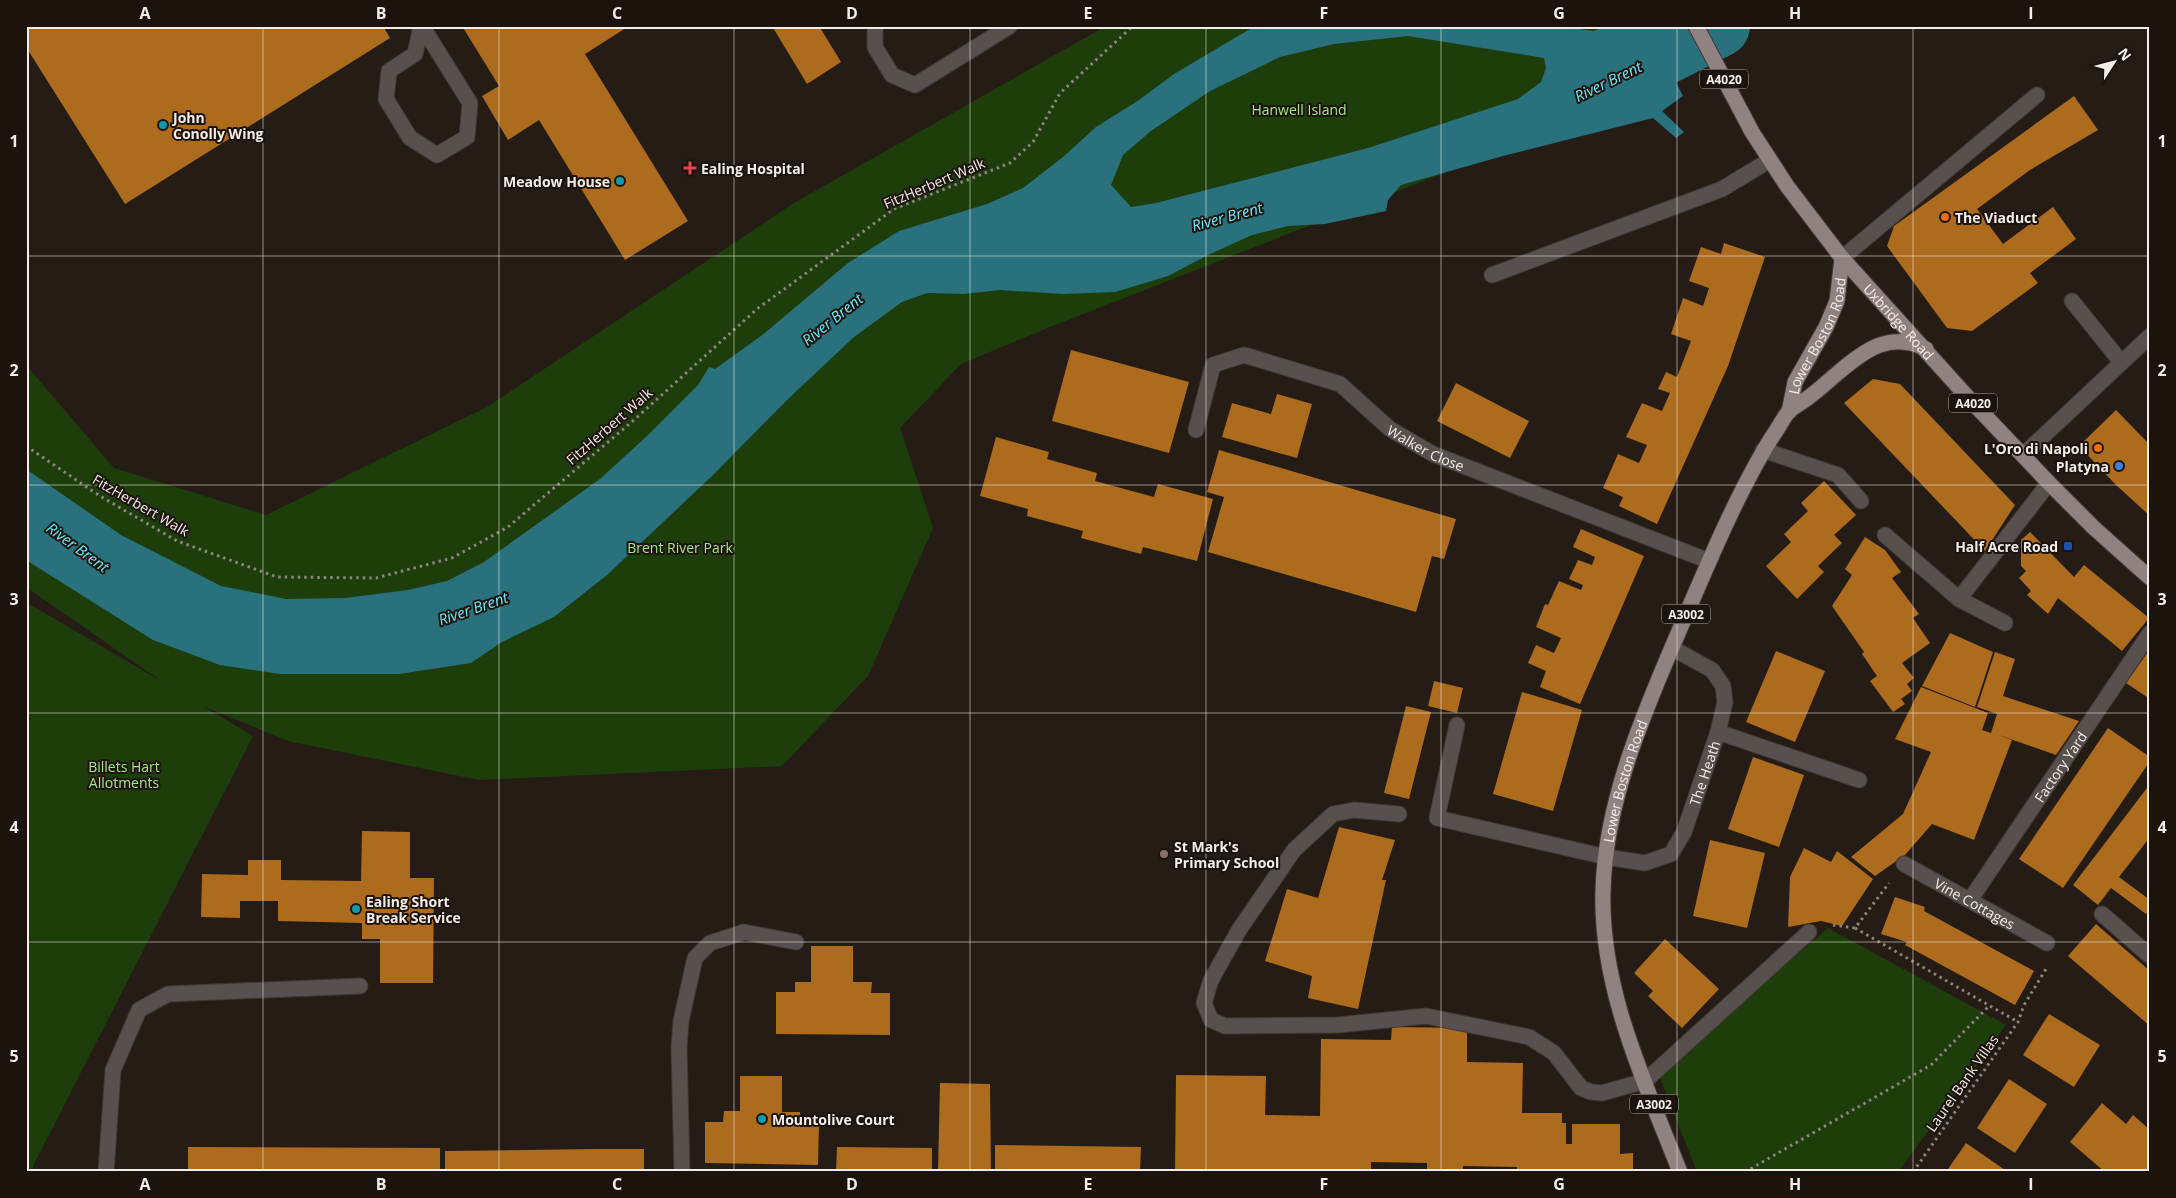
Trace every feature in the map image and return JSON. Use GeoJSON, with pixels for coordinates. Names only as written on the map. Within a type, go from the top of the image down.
{"type":"FeatureCollection","features":[{"type":"Feature","properties":{"kind":"main road","name":"Uxbridge Road"},"geometry":{"type":"LineString","coordinates":[[1696,26],[1752,132],[1770,160],[1842,258],[2049,483],[2094,528],[2150,578]]}},
{"type":"Feature","properties":{"kind":"main road","name":"Lower Boston Road"},"geometry":{"type":"LineString","coordinates":[[1789,412],[1795,382],[1826,327],[1837,301],[1842,258]]}},
{"type":"Feature","properties":{"kind":"main road","name":"Lower Boston Road"},"geometry":{"type":"LineString","coordinates":[[1680,1172],[1645,1081],[1614,992],[1607,951],[1603,918],[1606,857],[1618,799],[1628,764],[1640,725],[1709,561],[1763,450],[1789,412],[1859,355],[1880,345],[1905,340],[1926,349]]}},
{"type":"Feature","properties":{"kind":"street"},"geometry":{"type":"LineString","coordinates":[[422,26],[470,103],[467,137],[437,155],[410,138],[386,99],[389,71],[416,54],[422,26]]}},
{"type":"Feature","properties":{"kind":"street"},"geometry":{"type":"LineString","coordinates":[[875,26],[875,47],[892,75],[915,85],[1010,26]]}},
{"type":"Feature","properties":{"kind":"street"},"geometry":{"type":"LineString","coordinates":[[1842,258],[2037,95]]}},
{"type":"Feature","properties":{"kind":"street"},"geometry":{"type":"LineString","coordinates":[[1492,275],[1722,189],[1770,160]]}},
{"type":"Feature","properties":{"kind":"street"},"geometry":{"type":"LineString","coordinates":[[2072,302],[2121,362]]}},
{"type":"Feature","properties":{"kind":"street"},"geometry":{"type":"LineString","coordinates":[[2023,455],[2150,336]]}},
{"type":"Feature","properties":{"kind":"street","name":"Walker Close"},"geometry":{"type":"LineString","coordinates":[[1196,430],[1213,365],[1244,356],[1340,384],[1390,429],[1433,454],[1709,561]]}},
{"type":"Feature","properties":{"kind":"street"},"geometry":{"type":"LineString","coordinates":[[1763,450],[1838,475],[1861,501]]}},
{"type":"Feature","properties":{"kind":"street"},"geometry":{"type":"LineString","coordinates":[[1959,598],[2049,483]]}},
{"type":"Feature","properties":{"kind":"street"},"geometry":{"type":"LineString","coordinates":[[1885,535],[1959,598],[2005,623]]}},
{"type":"Feature","properties":{"kind":"street","name":"Factory Yard"},"geometry":{"type":"LineString","coordinates":[[1970,900],[2150,633]]}},
{"type":"Feature","properties":{"kind":"street","name":"The Heath"},"geometry":{"type":"LineString","coordinates":[[1606,857],[1645,863],[1672,854],[1684,832],[1718,732],[1725,702],[1723,686],[1712,670],[1672,648]]}},
{"type":"Feature","properties":{"kind":"street"},"geometry":{"type":"LineString","coordinates":[[1457,725],[1438,818],[1606,857]]}},
{"type":"Feature","properties":{"kind":"street"},"geometry":{"type":"LineString","coordinates":[[1718,732],[1859,780]]}},
{"type":"Feature","properties":{"kind":"street"},"geometry":{"type":"LineString","coordinates":[[1398,814],[1354,810],[1333,814],[1294,850],[1239,930],[1211,980],[1204,1003],[1211,1020],[1225,1026],[1338,1025],[1426,1016],[1529,1037],[1554,1053],[1581,1088],[1591,1092],[1602,1093],[1645,1081],[1809,932]]}},
{"type":"Feature","properties":{"kind":"street","name":"Vine Cottages"},"geometry":{"type":"LineString","coordinates":[[1904,864],[2047,943]]}},
{"type":"Feature","properties":{"kind":"street"},"geometry":{"type":"LineString","coordinates":[[2102,914],[2148,951]]}},
{"type":"Feature","properties":{"kind":"street"},"geometry":{"type":"LineString","coordinates":[[682,1172],[678,1085],[681,1021],[695,958],[710,943],[744,932],[796,942]]}},
{"type":"Feature","properties":{"kind":"street"},"geometry":{"type":"LineString","coordinates":[[106,1172],[113,1070],[138,1010],[168,994],[360,986]]}},
{"type":"Feature","properties":{"kind":"path","name":"FitzHerbert Walk"},"geometry":{"type":"LineString","coordinates":[[26,446],[100,496],[177,541],[277,576],[376,578],[452,558],[508,527],[634,420],[757,309],[894,209],[1010,163],[1032,142],[1060,93],[1133,26]]}},
{"type":"Feature","properties":{"kind":"path"},"geometry":{"type":"LineString","coordinates":[[1855,928],[1904,864]]}},
{"type":"Feature","properties":{"kind":"path"},"geometry":{"type":"LineString","coordinates":[[1745,1172],[1931,1065],[1989,1006],[1855,928],[1842,928],[1830,924],[1809,932]]}},
{"type":"Feature","properties":{"kind":"path","name":"Laurel Bank Villas"},"geometry":{"type":"LineString","coordinates":[[1914,1172],[2018,1022],[1989,1006]]}},
{"type":"Feature","properties":{"kind":"green space","name":"Brent River Park"},"geometry":{"type":"Polygon","coordinates":[[[1106,26],[1620,26],[1649,93],[1050,327],[961,364],[900,428],[933,528],[868,676],[782,766],[479,780],[288,741],[203,706],[253,736],[33,1166],[33,1172],[26,1172],[26,602],[164,683],[26,587],[26,365],[114,468],[266,515],[487,407],[794,203],[1106,26]]]}},
{"type":"Feature","properties":{"kind":"green space"},"geometry":{"type":"Polygon","coordinates":[[[1828,928],[2006,1025],[1898,1172],[1697,1172],[1658,1073],[1828,928]]]}},
{"type":"Feature","properties":{"kind":"water"},"geometry":{"type":"Polygon","coordinates":[[[1255,26],[1559,26],[1593,31],[1607,26],[1647,26],[1683,96],[1662,111],[1684,132],[1676,138],[1653,118],[1503,156],[1401,185],[1388,200],[1386,211],[1325,224],[1288,226],[1252,235],[1168,276],[1115,292],[1063,294],[1000,290],[964,294],[927,293],[902,302],[854,337],[788,399],[712,476],[607,575],[554,617],[502,642],[471,663],[399,674],[280,674],[220,665],[153,640],[26,560],[26,469],[121,535],[221,586],[286,599],[345,598],[408,590],[447,581],[484,562],[600,479],[646,437],[698,385],[709,367],[715,369],[761,336],[848,263],[899,231],[987,204],[1023,188],[1063,157],[1096,127],[1139,100],[1174,74],[1255,26]],[[1408,36],[1334,44],[1280,57],[1210,91],[1151,131],[1123,155],[1111,185],[1131,207],[1156,203],[1368,148],[1518,99],[1541,82],[1546,68],[1544,58],[1408,36]]]}},
{"type":"Feature","properties":{"kind":"building","name":"John Conolly Wing"},"geometry":{"type":"Polygon","coordinates":[[[26,26],[383,26],[390,38],[125,204],[26,47],[26,26]]]}},
{"type":"Feature","properties":{"kind":"building","name":"Meadow House"},"geometry":{"type":"Polygon","coordinates":[[[462,26],[629,26],[585,54],[688,221],[625,260],[539,120],[508,140],[482,96],[499,86],[462,26]]]}},
{"type":"Feature","properties":{"kind":"building"},"geometry":{"type":"Polygon","coordinates":[[[772,26],[819,26],[841,62],[807,84],[772,26]]]}},
{"type":"Feature","properties":{"kind":"building","name":"The Viaduct"},"geometry":{"type":"Polygon","coordinates":[[[2074,96],[2098,130],[2030,170],[1977,209],[2003,244],[2053,207],[2076,239],[2030,273],[2038,283],[1972,331],[1947,328],[1887,246],[1894,226],[2074,96]]]}},
{"type":"Feature","properties":{"kind":"building"},"geometry":{"type":"Polygon","coordinates":[[[1724,243],[1765,257],[1728,366],[1657,524],[1619,506],[1623,497],[1603,488],[1618,454],[1639,463],[1647,445],[1626,437],[1642,403],[1662,411],[1670,393],[1658,389],[1666,372],[1677,377],[1691,341],[1671,334],[1683,298],[1703,306],[1709,288],[1689,281],[1701,247],[1721,254],[1724,243]]]}},
{"type":"Feature","properties":{"kind":"building"},"geometry":{"type":"Polygon","coordinates":[[[1071,350],[1189,382],[1169,453],[1052,421],[1071,350]]]}},
{"type":"Feature","properties":{"kind":"building"},"geometry":{"type":"Polygon","coordinates":[[[1873,379],[1900,384],[2015,505],[1985,551],[1844,403],[1873,379]]]}},
{"type":"Feature","properties":{"kind":"building"},"geometry":{"type":"Polygon","coordinates":[[[1456,383],[1529,421],[1510,458],[1437,421],[1456,383]]]}},
{"type":"Feature","properties":{"kind":"building"},"geometry":{"type":"Polygon","coordinates":[[[1277,394],[1312,404],[1297,458],[1222,437],[1232,403],[1271,414],[1277,394]]]}},
{"type":"Feature","properties":{"kind":"building"},"geometry":{"type":"Polygon","coordinates":[[[2116,410],[2150,445],[2150,516],[2116,485],[2079,446],[2116,410]]]}},
{"type":"Feature","properties":{"kind":"building"},"geometry":{"type":"Polygon","coordinates":[[[996,437],[1049,452],[1047,459],[1097,473],[1095,481],[1154,497],[1158,484],[1213,499],[1197,561],[1143,547],[1141,554],[1081,538],[1083,531],[1027,516],[1028,509],[980,496],[996,437]]]}},
{"type":"Feature","properties":{"kind":"building"},"geometry":{"type":"Polygon","coordinates":[[[1219,450],[1456,519],[1444,559],[1432,556],[1416,612],[1208,552],[1224,497],[1207,492],[1219,450]]]}},
{"type":"Feature","properties":{"kind":"building"},"geometry":{"type":"Polygon","coordinates":[[[1824,481],[1856,515],[1834,535],[1842,543],[1818,566],[1824,572],[1797,599],[1766,566],[1791,542],[1784,534],[1808,511],[1801,503],[1824,481]]]}},
{"type":"Feature","properties":{"kind":"building"},"geometry":{"type":"Polygon","coordinates":[[[1581,529],[1644,556],[1580,704],[1540,687],[1546,671],[1528,663],[1536,645],[1554,653],[1561,638],[1536,627],[1545,604],[1548,605],[1559,581],[1581,590],[1583,585],[1569,579],[1578,560],[1592,565],[1595,557],[1573,547],[1581,529]]]}},
{"type":"Feature","properties":{"kind":"building"},"geometry":{"type":"Polygon","coordinates":[[[2030,532],[2074,577],[2084,565],[2149,618],[2122,651],[2058,598],[2048,614],[2027,595],[2031,591],[2019,578],[2026,571],[2021,566],[2021,540],[2030,532]]]}},
{"type":"Feature","properties":{"kind":"building"},"geometry":{"type":"Polygon","coordinates":[[[1865,537],[1885,550],[1901,572],[1892,578],[1919,614],[1913,618],[1930,643],[1902,663],[1914,678],[1907,684],[1912,691],[1901,699],[1905,704],[1893,712],[1870,681],[1877,676],[1862,654],[1864,652],[1832,606],[1852,575],[1845,569],[1865,537]]]}},
{"type":"Feature","properties":{"kind":"building"},"geometry":{"type":"Polygon","coordinates":[[[1950,633],[1993,652],[1975,707],[1922,686],[1950,633]]]}},
{"type":"Feature","properties":{"kind":"building"},"geometry":{"type":"Polygon","coordinates":[[[2150,649],[2150,699],[2126,683],[2150,649]]]}},
{"type":"Feature","properties":{"kind":"building"},"geometry":{"type":"Polygon","coordinates":[[[1776,651],[1825,671],[1795,742],[1746,722],[1776,651]]]}},
{"type":"Feature","properties":{"kind":"building"},"geometry":{"type":"Polygon","coordinates":[[[1995,652],[2015,659],[2003,696],[2079,721],[2056,755],[1996,734],[2012,740],[1974,840],[1932,824],[1905,855],[1875,876],[1851,857],[1903,814],[1931,752],[1895,739],[1921,687],[1988,713],[1982,730],[1991,733],[1997,714],[1977,707],[1995,652]]]}},
{"type":"Feature","properties":{"kind":"building"},"geometry":{"type":"Polygon","coordinates":[[[1434,681],[1463,688],[1457,713],[1428,706],[1434,681]]]}},
{"type":"Feature","properties":{"kind":"building"},"geometry":{"type":"Polygon","coordinates":[[[1522,692],[1582,710],[1553,811],[1493,794],[1522,692]]]}},
{"type":"Feature","properties":{"kind":"building"},"geometry":{"type":"Polygon","coordinates":[[[1406,706],[1431,712],[1409,799],[1384,793],[1406,706]]]}},
{"type":"Feature","properties":{"kind":"building"},"geometry":{"type":"Polygon","coordinates":[[[2108,728],[2150,757],[2150,761],[2063,888],[2019,859],[2108,728]]]}},
{"type":"Feature","properties":{"kind":"building"},"geometry":{"type":"Polygon","coordinates":[[[1753,757],[1804,775],[1779,847],[1728,829],[1753,757]]]}},
{"type":"Feature","properties":{"kind":"building"},"geometry":{"type":"Polygon","coordinates":[[[2150,784],[2150,837],[2119,877],[2150,900],[2150,909],[2146,914],[2111,888],[2098,905],[2073,885],[2150,784]]]}},
{"type":"Feature","properties":{"kind":"building"},"geometry":{"type":"Polygon","coordinates":[[[1339,827],[1395,840],[1382,880],[1386,880],[1358,1009],[1308,998],[1312,976],[1265,961],[1287,889],[1318,898],[1339,827]]]}},
{"type":"Feature","properties":{"kind":"building","name":"Ealing Short Break Service"},"geometry":{"type":"Polygon","coordinates":[[[362,831],[410,832],[410,878],[434,878],[433,983],[380,983],[380,939],[362,939],[362,923],[278,921],[278,901],[240,901],[240,918],[201,917],[202,874],[248,875],[248,860],[281,860],[281,880],[361,881],[362,831]]]}},
{"type":"Feature","properties":{"kind":"building"},"geometry":{"type":"Polygon","coordinates":[[[1710,840],[1765,853],[1747,928],[1693,916],[1710,840]]]}},
{"type":"Feature","properties":{"kind":"building"},"geometry":{"type":"Polygon","coordinates":[[[1804,848],[1831,862],[1837,851],[1873,879],[1842,926],[1821,921],[1788,927],[1790,877],[1804,848]]]}},
{"type":"Feature","properties":{"kind":"building"},"geometry":{"type":"Polygon","coordinates":[[[1895,897],[1925,907],[1924,911],[2034,971],[2015,1005],[1905,945],[1907,942],[1881,934],[1895,897]]]}},
{"type":"Feature","properties":{"kind":"building"},"geometry":{"type":"Polygon","coordinates":[[[2096,924],[2150,971],[2150,1026],[2068,956],[2096,924]]]}},
{"type":"Feature","properties":{"kind":"building"},"geometry":{"type":"Polygon","coordinates":[[[1665,939],[1719,989],[1682,1028],[1648,996],[1653,991],[1634,973],[1665,939]]]}},
{"type":"Feature","properties":{"kind":"building"},"geometry":{"type":"Polygon","coordinates":[[[811,946],[853,946],[853,982],[872,982],[871,993],[890,993],[890,1035],[776,1034],[776,992],[795,992],[795,982],[811,982],[811,946]]]}},
{"type":"Feature","properties":{"kind":"building"},"geometry":{"type":"Polygon","coordinates":[[[2049,1014],[2100,1045],[2074,1087],[2023,1055],[2049,1014]]]}},
{"type":"Feature","properties":{"kind":"building"},"geometry":{"type":"Polygon","coordinates":[[[1392,1027],[1467,1028],[1467,1062],[1523,1063],[1522,1113],[1562,1113],[1562,1123],[1566,1123],[1566,1144],[1572,1144],[1572,1124],[1620,1124],[1620,1154],[1633,1153],[1633,1172],[1517,1172],[1517,1167],[1463,1166],[1463,1172],[1427,1172],[1427,1163],[1371,1162],[1371,1172],[1175,1172],[1176,1075],[1266,1076],[1265,1115],[1320,1116],[1321,1039],[1391,1040],[1392,1027]]]}},
{"type":"Feature","properties":{"kind":"building","name":"Mountolive Court"},"geometry":{"type":"Polygon","coordinates":[[[740,1076],[782,1076],[782,1112],[800,1112],[801,1122],[819,1123],[818,1165],[705,1163],[705,1122],[723,1122],[724,1111],[740,1111],[740,1076]]]}},
{"type":"Feature","properties":{"kind":"building"},"geometry":{"type":"Polygon","coordinates":[[[2009,1079],[2047,1104],[2015,1153],[1977,1128],[2009,1079]]]}},
{"type":"Feature","properties":{"kind":"building"},"geometry":{"type":"Polygon","coordinates":[[[940,1083],[990,1084],[991,1172],[938,1172],[940,1083]]]}},
{"type":"Feature","properties":{"kind":"building"},"geometry":{"type":"Polygon","coordinates":[[[2102,1103],[2126,1124],[2133,1115],[2150,1130],[2150,1172],[2105,1172],[2070,1142],[2102,1103]]]}},
{"type":"Feature","properties":{"kind":"building"},"geometry":{"type":"Polygon","coordinates":[[[1966,1143],[2005,1170],[2003,1172],[1946,1172],[1966,1143]]]}},
{"type":"Feature","properties":{"kind":"building"},"geometry":{"type":"Polygon","coordinates":[[[995,1145],[1141,1147],[1140,1172],[995,1172],[995,1145]]]}},
{"type":"Feature","properties":{"kind":"building"},"geometry":{"type":"Polygon","coordinates":[[[188,1147],[440,1148],[440,1172],[188,1172],[188,1147]]]}},
{"type":"Feature","properties":{"kind":"building"},"geometry":{"type":"Polygon","coordinates":[[[837,1147],[932,1148],[932,1172],[836,1172],[837,1147]]]}},
{"type":"Feature","properties":{"kind":"building"},"geometry":{"type":"Polygon","coordinates":[[[644,1149],[644,1172],[445,1172],[445,1151],[644,1149]]]}},
{"type":"Feature","properties":{"kind":"waterway","name":"River Brent"},"geometry":{"type":"LineString","coordinates":[[1585,94],[1719,26]]}},
{"type":"Feature","properties":{"kind":"place","name":"John Conolly Wing"},"geometry":{"type":"Point","coordinates":[163,125]}},
{"type":"Feature","properties":{"kind":"place","name":"Ealing Hospital"},"geometry":{"type":"Point","coordinates":[690,168]}},
{"type":"Feature","properties":{"kind":"place","name":"Meadow House"},"geometry":{"type":"Point","coordinates":[620,181]}},
{"type":"Feature","properties":{"kind":"place","name":"The Viaduct"},"geometry":{"type":"Point","coordinates":[1945,217]}},
{"type":"Feature","properties":{"kind":"place","name":"L'Oro di Napoli"},"geometry":{"type":"Point","coordinates":[2098,448]}},
{"type":"Feature","properties":{"kind":"place","name":"Platyna"},"geometry":{"type":"Point","coordinates":[2119,466]}},
{"type":"Feature","properties":{"kind":"place","name":"Half Acre Road"},"geometry":{"type":"Point","coordinates":[2068,546]}},
{"type":"Feature","properties":{"kind":"place","name":"St Mark's Primary School"},"geometry":{"type":"Point","coordinates":[1164,854]}},
{"type":"Feature","properties":{"kind":"place","name":"Ealing Short Break Service"},"geometry":{"type":"Point","coordinates":[356,909]}},
{"type":"Feature","properties":{"kind":"place","name":"Mountolive Court"},"geometry":{"type":"Point","coordinates":[762,1119]}},
{"type":"Feature","properties":{"kind":"park label","name":"Hanwell Island"},"geometry":{"type":"Point","coordinates":[1299,109]}},
{"type":"Feature","properties":{"kind":"park label","name":"Billets Hart Allotments"},"geometry":{"type":"Point","coordinates":[124,774]}}]}
